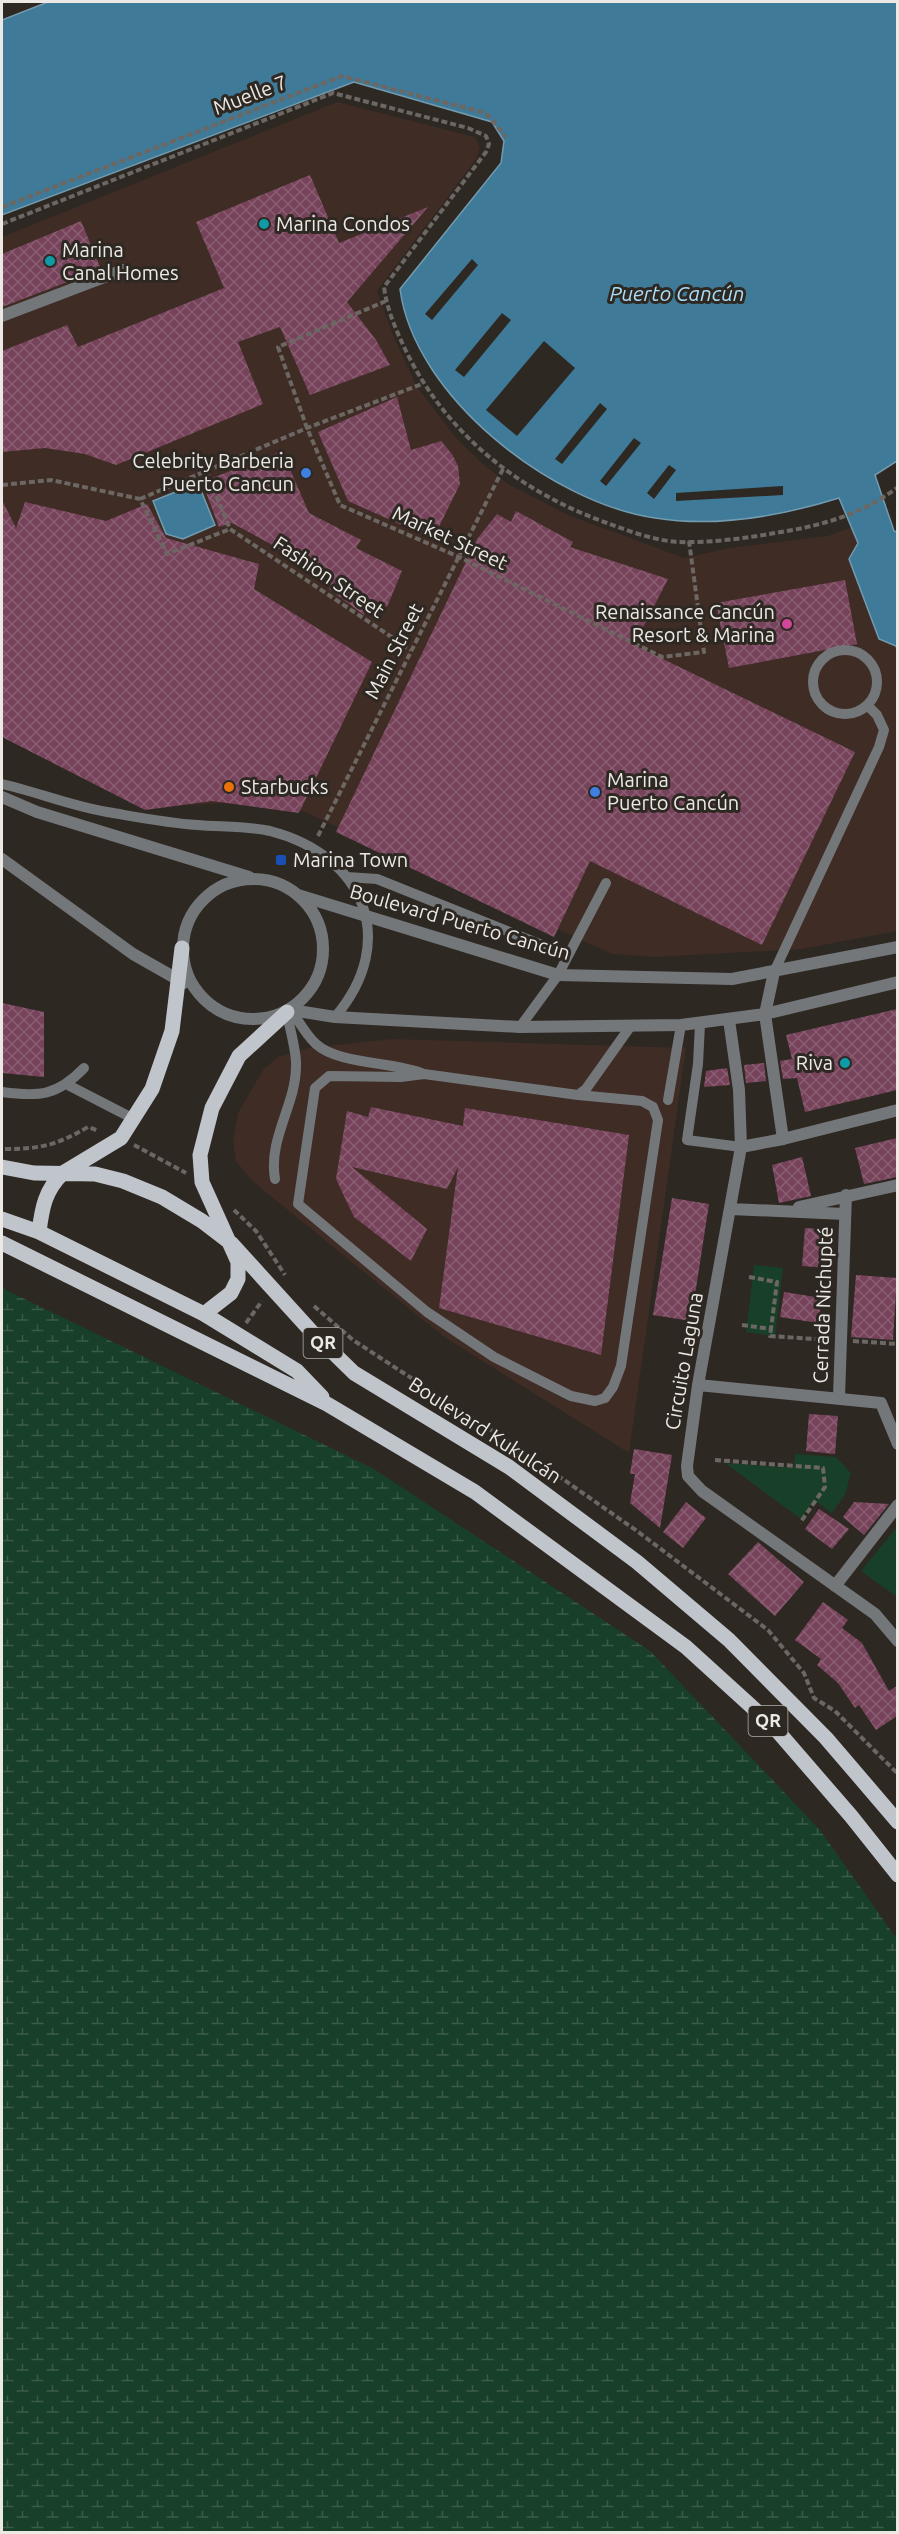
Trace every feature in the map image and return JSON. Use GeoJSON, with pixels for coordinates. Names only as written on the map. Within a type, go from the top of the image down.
{"type":"FeatureCollection","features":[{"type":"Feature","properties":{"kind":"main road"},"geometry":{"type":"LineString","coordinates":[[39,1232],[43,1201],[63,1173],[120,1138],[152,1089],[172,1031],[182,948]]}},
{"type":"Feature","properties":{"kind":"main road"},"geometry":{"type":"LineString","coordinates":[[204,1314],[225,1300],[238,1279],[238,1262],[232,1244],[202,1182],[200,1155],[212,1108],[239,1056],[289,1011]]}},
{"type":"Feature","properties":{"kind":"main road","name":"Boulevard Kukulcán"},"geometry":{"type":"LineString","coordinates":[[2,1167],[34,1173],[95,1174],[152,1192],[183,1209],[232,1244],[311,1331],[354,1373],[509,1467],[637,1562],[729,1640],[826,1738],[897,1822]]}},
{"type":"Feature","properties":{"kind":"main road"},"geometry":{"type":"LineString","coordinates":[[2,1219],[39,1232],[204,1314],[297,1371],[327,1404]]}},
{"type":"Feature","properties":{"kind":"main road","name":"QR"},"geometry":{"type":"LineString","coordinates":[[2,1243],[327,1404],[475,1492],[686,1647],[774,1727],[851,1816],[897,1875]]}},
{"type":"Feature","properties":{"kind":"street"},"geometry":{"type":"LineString","coordinates":[[2,316],[123,270]]}},
{"type":"Feature","properties":{"kind":"street"},"geometry":{"type":"LineString","coordinates":[[2,797],[37,812],[253,879],[277,883],[298,895],[313,911],[322,932],[324,954],[319,976],[308,995],[289,1011],[268,1019],[249,1020],[230,1016],[212,1007],[195,989],[185,970],[182,948],[186,926],[191,916],[196,907],[212,891],[232,882],[253,879]]}},
{"type":"Feature","properties":{"kind":"street"},"geometry":{"type":"LineString","coordinates":[[2,859],[133,954],[195,989]]}},
{"type":"Feature","properties":{"kind":"street","name":"Boulevard Puerto Cancún"},"geometry":{"type":"LineString","coordinates":[[298,895],[558,975],[732,979],[897,947]]}},
{"type":"Feature","properties":{"kind":"street"},"geometry":{"type":"LineString","coordinates":[[774,972],[765,1014],[783,1139]]}},
{"type":"Feature","properties":{"kind":"street"},"geometry":{"type":"LineString","coordinates":[[289,1011],[335,1017],[520,1027],[681,1025],[765,1014],[897,982]]}},
{"type":"Feature","properties":{"kind":"street","name":"Circuito Laguna"},"geometry":{"type":"LineString","coordinates":[[729,1020],[739,1090],[741,1147],[698,1385],[687,1466],[688,1476],[702,1491],[875,1614],[897,1641]]}},
{"type":"Feature","properties":{"kind":"street"},"geometry":{"type":"LineString","coordinates":[[741,1147],[783,1139],[897,1110]]}},
{"type":"Feature","properties":{"kind":"street","name":"Cerrada Nichupté"},"geometry":{"type":"LineString","coordinates":[[790,1210],[846,1195],[897,1185]]}},
{"type":"Feature","properties":{"kind":"street","name":"Cerrada Nichupté"},"geometry":{"type":"LineString","coordinates":[[839,1397],[846,1195]]}},
{"type":"Feature","properties":{"kind":"street","name":"Cerrada Nichupté"},"geometry":{"type":"LineString","coordinates":[[731,1209],[845,1214]]}},
{"type":"Feature","properties":{"kind":"street","name":"Cerrada Nichupté"},"geometry":{"type":"LineString","coordinates":[[698,1385],[839,1397],[881,1403],[897,1444]]}},
{"type":"Feature","properties":{"kind":"street"},"geometry":{"type":"LineString","coordinates":[[835,1586],[897,1505]]}},
{"type":"Feature","properties":{"kind":"lane"},"geometry":{"type":"LineString","coordinates":[[840,650],[860,654],[868,660],[877,678],[877,688],[868,706],[848,715],[837,714],[819,702],[813,692],[812,680],[821,660],[840,650]]}},
{"type":"Feature","properties":{"kind":"lane"},"geometry":{"type":"LineString","coordinates":[[774,972],[879,747],[884,730],[877,716],[868,706]]}},
{"type":"Feature","properties":{"kind":"lane"},"geometry":{"type":"LineString","coordinates":[[2,784],[99,811],[171,823],[269,831],[312,848],[347,877],[368,916],[369,952],[364,970],[348,1002],[335,1017]]}},
{"type":"Feature","properties":{"kind":"lane"},"geometry":{"type":"LineString","coordinates":[[347,877],[378,879],[567,956]]}},
{"type":"Feature","properties":{"kind":"lane"},"geometry":{"type":"LineString","coordinates":[[520,1027],[558,975],[606,883]]}},
{"type":"Feature","properties":{"kind":"lane"},"geometry":{"type":"LineString","coordinates":[[289,1011],[315,1044],[330,1053],[410,1068],[424,1074]]}},
{"type":"Feature","properties":{"kind":"lane"},"geometry":{"type":"LineString","coordinates":[[275,1179],[273,1166],[276,1142],[294,1084],[297,1065],[289,1011]]}},
{"type":"Feature","properties":{"kind":"lane"},"geometry":{"type":"LineString","coordinates":[[700,1024],[698,1064],[687,1140],[741,1147]]}},
{"type":"Feature","properties":{"kind":"lane"},"geometry":{"type":"LineString","coordinates":[[668,1100],[681,1025]]}},
{"type":"Feature","properties":{"kind":"lane"},"geometry":{"type":"LineString","coordinates":[[578,1095],[586,1089],[630,1027]]}},
{"type":"Feature","properties":{"kind":"lane"},"geometry":{"type":"LineString","coordinates":[[2,1092],[24,1095],[51,1093],[68,1085],[84,1068]]}},
{"type":"Feature","properties":{"kind":"lane"},"geometry":{"type":"LineString","coordinates":[[424,1074],[578,1095],[642,1101],[653,1107],[658,1120],[621,1366],[613,1387],[604,1398],[596,1401],[571,1396],[494,1357],[427,1312],[298,1204],[315,1088],[329,1076],[400,1077],[424,1074]]}},
{"type":"Feature","properties":{"kind":"lane"},"geometry":{"type":"LineString","coordinates":[[68,1085],[134,1119]]}},
{"type":"Feature","properties":{"kind":"path","name":"Muelle 7"},"geometry":{"type":"LineString","coordinates":[[2,207],[342,76],[482,112],[489,116],[506,136]]}},
{"type":"Feature","properties":{"kind":"path"},"geometry":{"type":"LineString","coordinates":[[2,224],[333,93],[478,131],[486,136],[489,144],[486,152],[384,287],[394,325],[423,384],[469,440],[503,469],[578,512],[649,536],[689,541],[794,530],[826,524],[865,508],[897,487]]}},
{"type":"Feature","properties":{"kind":"path","name":"Market Street"},"geometry":{"type":"LineString","coordinates":[[386,301],[278,347],[307,428],[340,505],[459,557],[662,657],[704,652],[689,541]]}},
{"type":"Feature","properties":{"kind":"path"},"geometry":{"type":"LineString","coordinates":[[2,485],[51,480],[140,499],[307,428],[423,384]]}},
{"type":"Feature","properties":{"kind":"path","name":"Main Street"},"geometry":{"type":"LineString","coordinates":[[312,848],[503,469]]}},
{"type":"Feature","properties":{"kind":"path"},"geometry":{"type":"LineString","coordinates":[[140,499],[167,554],[230,529],[206,471]]}},
{"type":"Feature","properties":{"kind":"path","name":"Fashion Street"},"geometry":{"type":"LineString","coordinates":[[230,529],[411,650]]}},
{"type":"Feature","properties":{"kind":"path"},"geometry":{"type":"LineString","coordinates":[[2,1149],[42,1149],[67,1140],[88,1127],[120,1138],[202,1182]]}},
{"type":"Feature","properties":{"kind":"path"},"geometry":{"type":"LineString","coordinates":[[228,1204],[256,1231],[287,1278]]}},
{"type":"Feature","properties":{"kind":"path"},"geometry":{"type":"LineString","coordinates":[[749,1277],[777,1282],[770,1336],[897,1344]]}},
{"type":"Feature","properties":{"kind":"path"},"geometry":{"type":"LineString","coordinates":[[242,1328],[262,1301]]}},
{"type":"Feature","properties":{"kind":"path"},"geometry":{"type":"LineString","coordinates":[[742,1325],[771,1329]]}},
{"type":"Feature","properties":{"kind":"path"},"geometry":{"type":"LineString","coordinates":[[715,1460],[822,1468],[825,1487],[800,1523]]}},
{"type":"Feature","properties":{"kind":"shaded area"},"geometry":{"type":"Polygon","coordinates":[[[337,102],[475,137],[480,147],[477,158],[377,291],[393,335],[417,387],[457,439],[484,465],[508,484],[568,515],[684,558],[730,548],[828,536],[852,527],[897,649],[897,931],[802,949],[656,957],[612,954],[298,809],[226,803],[170,806],[158,809],[2,734],[2,237],[337,102]]]}},
{"type":"Feature","properties":{"kind":"shaded area"},"geometry":{"type":"Polygon","coordinates":[[[392,1039],[686,1048],[629,1453],[443,1336],[252,1181],[236,1161],[233,1140],[238,1113],[263,1070],[278,1057],[308,1048],[392,1039]]]}},
{"type":"Feature","properties":{"kind":"green space"},"geometry":{"type":"Polygon","coordinates":[[[754,1265],[783,1268],[775,1336],[746,1332],[754,1265]]]}},
{"type":"Feature","properties":{"kind":"green space"},"geometry":{"type":"Polygon","coordinates":[[[2,1288],[374,1469],[650,1651],[820,1830],[897,1939],[897,2532],[2,2532],[2,1288]]]}},
{"type":"Feature","properties":{"kind":"green space"},"geometry":{"type":"Polygon","coordinates":[[[795,1454],[836,1457],[851,1473],[845,1495],[832,1513],[814,1500],[801,1519],[725,1463],[794,1468],[795,1454]]]}},
{"type":"Feature","properties":{"kind":"green space"},"geometry":{"type":"Polygon","coordinates":[[[897,1527],[897,1597],[861,1571],[897,1527]]]}},
{"type":"Feature","properties":{"kind":"water","name":"Puerto Cancún"},"geometry":{"type":"Polygon","coordinates":[[[48,2],[897,2],[897,461],[875,475],[894,531],[897,532],[897,649],[896,646],[879,639],[849,559],[858,543],[839,498],[771,515],[725,521],[678,521],[615,508],[574,491],[533,467],[494,438],[460,405],[431,368],[411,329],[400,289],[501,163],[504,141],[492,122],[354,82],[2,215],[2,20],[48,2]]]}},
{"type":"Feature","properties":{"kind":"water"},"geometry":{"type":"Polygon","coordinates":[[[198,483],[215,525],[183,539],[166,534],[153,501],[198,483]]]}},
{"type":"Feature","properties":{"kind":"pier"},"geometry":{"type":"Polygon","coordinates":[[[472,259],[478,265],[432,320],[425,314],[472,259]]]}},
{"type":"Feature","properties":{"kind":"pier"},"geometry":{"type":"Polygon","coordinates":[[[502,313],[511,320],[464,377],[455,370],[502,313]]]}},
{"type":"Feature","properties":{"kind":"pier"},"geometry":{"type":"Polygon","coordinates":[[[544,341],[575,368],[517,436],[486,410],[544,341]]]}},
{"type":"Feature","properties":{"kind":"pier"},"geometry":{"type":"Polygon","coordinates":[[[600,403],[607,409],[562,464],[555,459],[600,403]]]}},
{"type":"Feature","properties":{"kind":"pier"},"geometry":{"type":"Polygon","coordinates":[[[634,438],[641,443],[606,486],[600,481],[634,438]]]}},
{"type":"Feature","properties":{"kind":"pier"},"geometry":{"type":"Polygon","coordinates":[[[669,465],[676,470],[654,499],[647,493],[669,465]]]}},
{"type":"Feature","properties":{"kind":"pier"},"geometry":{"type":"Polygon","coordinates":[[[783,486],[783,495],[676,501],[676,493],[783,486]]]}},
{"type":"Feature","properties":{"kind":"building"},"geometry":{"type":"Polygon","coordinates":[[[310,175],[339,243],[428,207],[347,302],[376,340],[390,365],[310,395],[280,327],[238,342],[263,404],[116,465],[85,454],[45,448],[2,452],[2,351],[67,325],[78,347],[224,288],[196,222],[310,175]]]}},
{"type":"Feature","properties":{"kind":"building","name":"Marina Canal Homes"},"geometry":{"type":"Polygon","coordinates":[[[81,221],[101,269],[2,307],[2,254],[81,221]]]}},
{"type":"Feature","properties":{"kind":"building"},"geometry":{"type":"Polygon","coordinates":[[[397,397],[411,450],[441,441],[458,466],[460,484],[433,539],[348,501],[318,432],[397,397]]]}},
{"type":"Feature","properties":{"kind":"building"},"geometry":{"type":"Polygon","coordinates":[[[282,451],[309,513],[361,540],[356,548],[402,571],[387,607],[372,599],[364,615],[329,589],[333,578],[232,523],[219,527],[202,482],[282,451]]]}},
{"type":"Feature","properties":{"kind":"building"},"geometry":{"type":"Polygon","coordinates":[[[2,500],[16,528],[25,502],[106,521],[147,504],[166,538],[259,564],[254,589],[372,662],[299,813],[212,801],[145,810],[2,737],[2,500]]]}},
{"type":"Feature","properties":{"kind":"building","name":"Marina Puerto Cancún"},"geometry":{"type":"Polygon","coordinates":[[[516,511],[573,542],[570,547],[668,579],[634,645],[855,752],[762,945],[590,861],[554,937],[336,832],[477,539],[497,514],[511,522],[516,511]]]}},
{"type":"Feature","properties":{"kind":"building","name":"Renaissance Cancún Resort & Marina"},"geometry":{"type":"Polygon","coordinates":[[[845,580],[857,644],[729,668],[716,603],[845,580]]]}},
{"type":"Feature","properties":{"kind":"building"},"geometry":{"type":"Polygon","coordinates":[[[2,1003],[44,1012],[44,1077],[2,1073],[2,1003]]]}},
{"type":"Feature","properties":{"kind":"building","name":"Riva"},"geometry":{"type":"Polygon","coordinates":[[[897,1009],[897,1090],[805,1112],[797,1078],[783,1079],[780,1061],[792,1059],[786,1035],[897,1009]]]}},
{"type":"Feature","properties":{"kind":"building"},"geometry":{"type":"Polygon","coordinates":[[[764,1063],[766,1081],[746,1083],[744,1065],[764,1063]]]}},
{"type":"Feature","properties":{"kind":"building"},"geometry":{"type":"Polygon","coordinates":[[[727,1068],[730,1085],[704,1087],[706,1071],[727,1068]]]}},
{"type":"Feature","properties":{"kind":"building"},"geometry":{"type":"Polygon","coordinates":[[[371,1107],[463,1126],[465,1108],[629,1135],[601,1355],[439,1308],[458,1167],[447,1189],[352,1167],[427,1229],[411,1261],[354,1217],[336,1179],[347,1111],[368,1117],[371,1107]]]}},
{"type":"Feature","properties":{"kind":"building"},"geometry":{"type":"Polygon","coordinates":[[[897,1138],[897,1177],[864,1184],[855,1148],[897,1138]]]}},
{"type":"Feature","properties":{"kind":"building"},"geometry":{"type":"Polygon","coordinates":[[[802,1157],[811,1196],[779,1203],[772,1165],[802,1157]]]}},
{"type":"Feature","properties":{"kind":"building"},"geometry":{"type":"Polygon","coordinates":[[[672,1198],[709,1204],[691,1321],[653,1315],[672,1198]]]}},
{"type":"Feature","properties":{"kind":"building"},"geometry":{"type":"Polygon","coordinates":[[[805,1228],[831,1230],[828,1268],[802,1266],[805,1228]]]}},
{"type":"Feature","properties":{"kind":"building"},"geometry":{"type":"Polygon","coordinates":[[[856,1275],[897,1278],[893,1340],[851,1337],[856,1275]]]}},
{"type":"Feature","properties":{"kind":"building"},"geometry":{"type":"Polygon","coordinates":[[[784,1292],[822,1298],[818,1323],[780,1317],[784,1292]]]}},
{"type":"Feature","properties":{"kind":"building"},"geometry":{"type":"Polygon","coordinates":[[[809,1414],[838,1416],[835,1454],[806,1451],[809,1414]]]}},
{"type":"Feature","properties":{"kind":"building"},"geometry":{"type":"Polygon","coordinates":[[[634,1449],[672,1455],[660,1528],[630,1503],[635,1474],[630,1474],[634,1449]]]}},
{"type":"Feature","properties":{"kind":"building"},"geometry":{"type":"Polygon","coordinates":[[[686,1502],[706,1518],[683,1548],[663,1532],[686,1502]]]}},
{"type":"Feature","properties":{"kind":"building"},"geometry":{"type":"Polygon","coordinates":[[[854,1502],[889,1504],[864,1535],[843,1517],[854,1502]]]}},
{"type":"Feature","properties":{"kind":"building"},"geometry":{"type":"Polygon","coordinates":[[[819,1509],[849,1529],[832,1549],[805,1529],[819,1509]]]}},
{"type":"Feature","properties":{"kind":"building"},"geometry":{"type":"Polygon","coordinates":[[[758,1542],[804,1582],[775,1616],[728,1574],[758,1542]]]}},
{"type":"Feature","properties":{"kind":"building"},"geometry":{"type":"Polygon","coordinates":[[[823,1602],[848,1620],[842,1628],[862,1643],[889,1691],[897,1686],[897,1716],[876,1730],[859,1705],[855,1708],[838,1683],[817,1665],[821,1659],[795,1640],[823,1602]]]}},
{"type":"Feature","properties":{"kind":"place","name":"Marina Condos"},"geometry":{"type":"Point","coordinates":[264,224]}},
{"type":"Feature","properties":{"kind":"place","name":"Marina Canal Homes"},"geometry":{"type":"Point","coordinates":[50,261]}},
{"type":"Feature","properties":{"kind":"place","name":"Celebrity Barberia Puerto Cancun"},"geometry":{"type":"Point","coordinates":[306,473]}},
{"type":"Feature","properties":{"kind":"place","name":"Renaissance Cancún Resort & Marina"},"geometry":{"type":"Point","coordinates":[787,624]}},
{"type":"Feature","properties":{"kind":"place","name":"Starbucks"},"geometry":{"type":"Point","coordinates":[229,787]}},
{"type":"Feature","properties":{"kind":"place","name":"Marina Puerto Cancún"},"geometry":{"type":"Point","coordinates":[595,792]}},
{"type":"Feature","properties":{"kind":"place","name":"Marina Town"},"geometry":{"type":"Point","coordinates":[281,860]}},
{"type":"Feature","properties":{"kind":"place","name":"Riva"},"geometry":{"type":"Point","coordinates":[845,1063]}}]}
